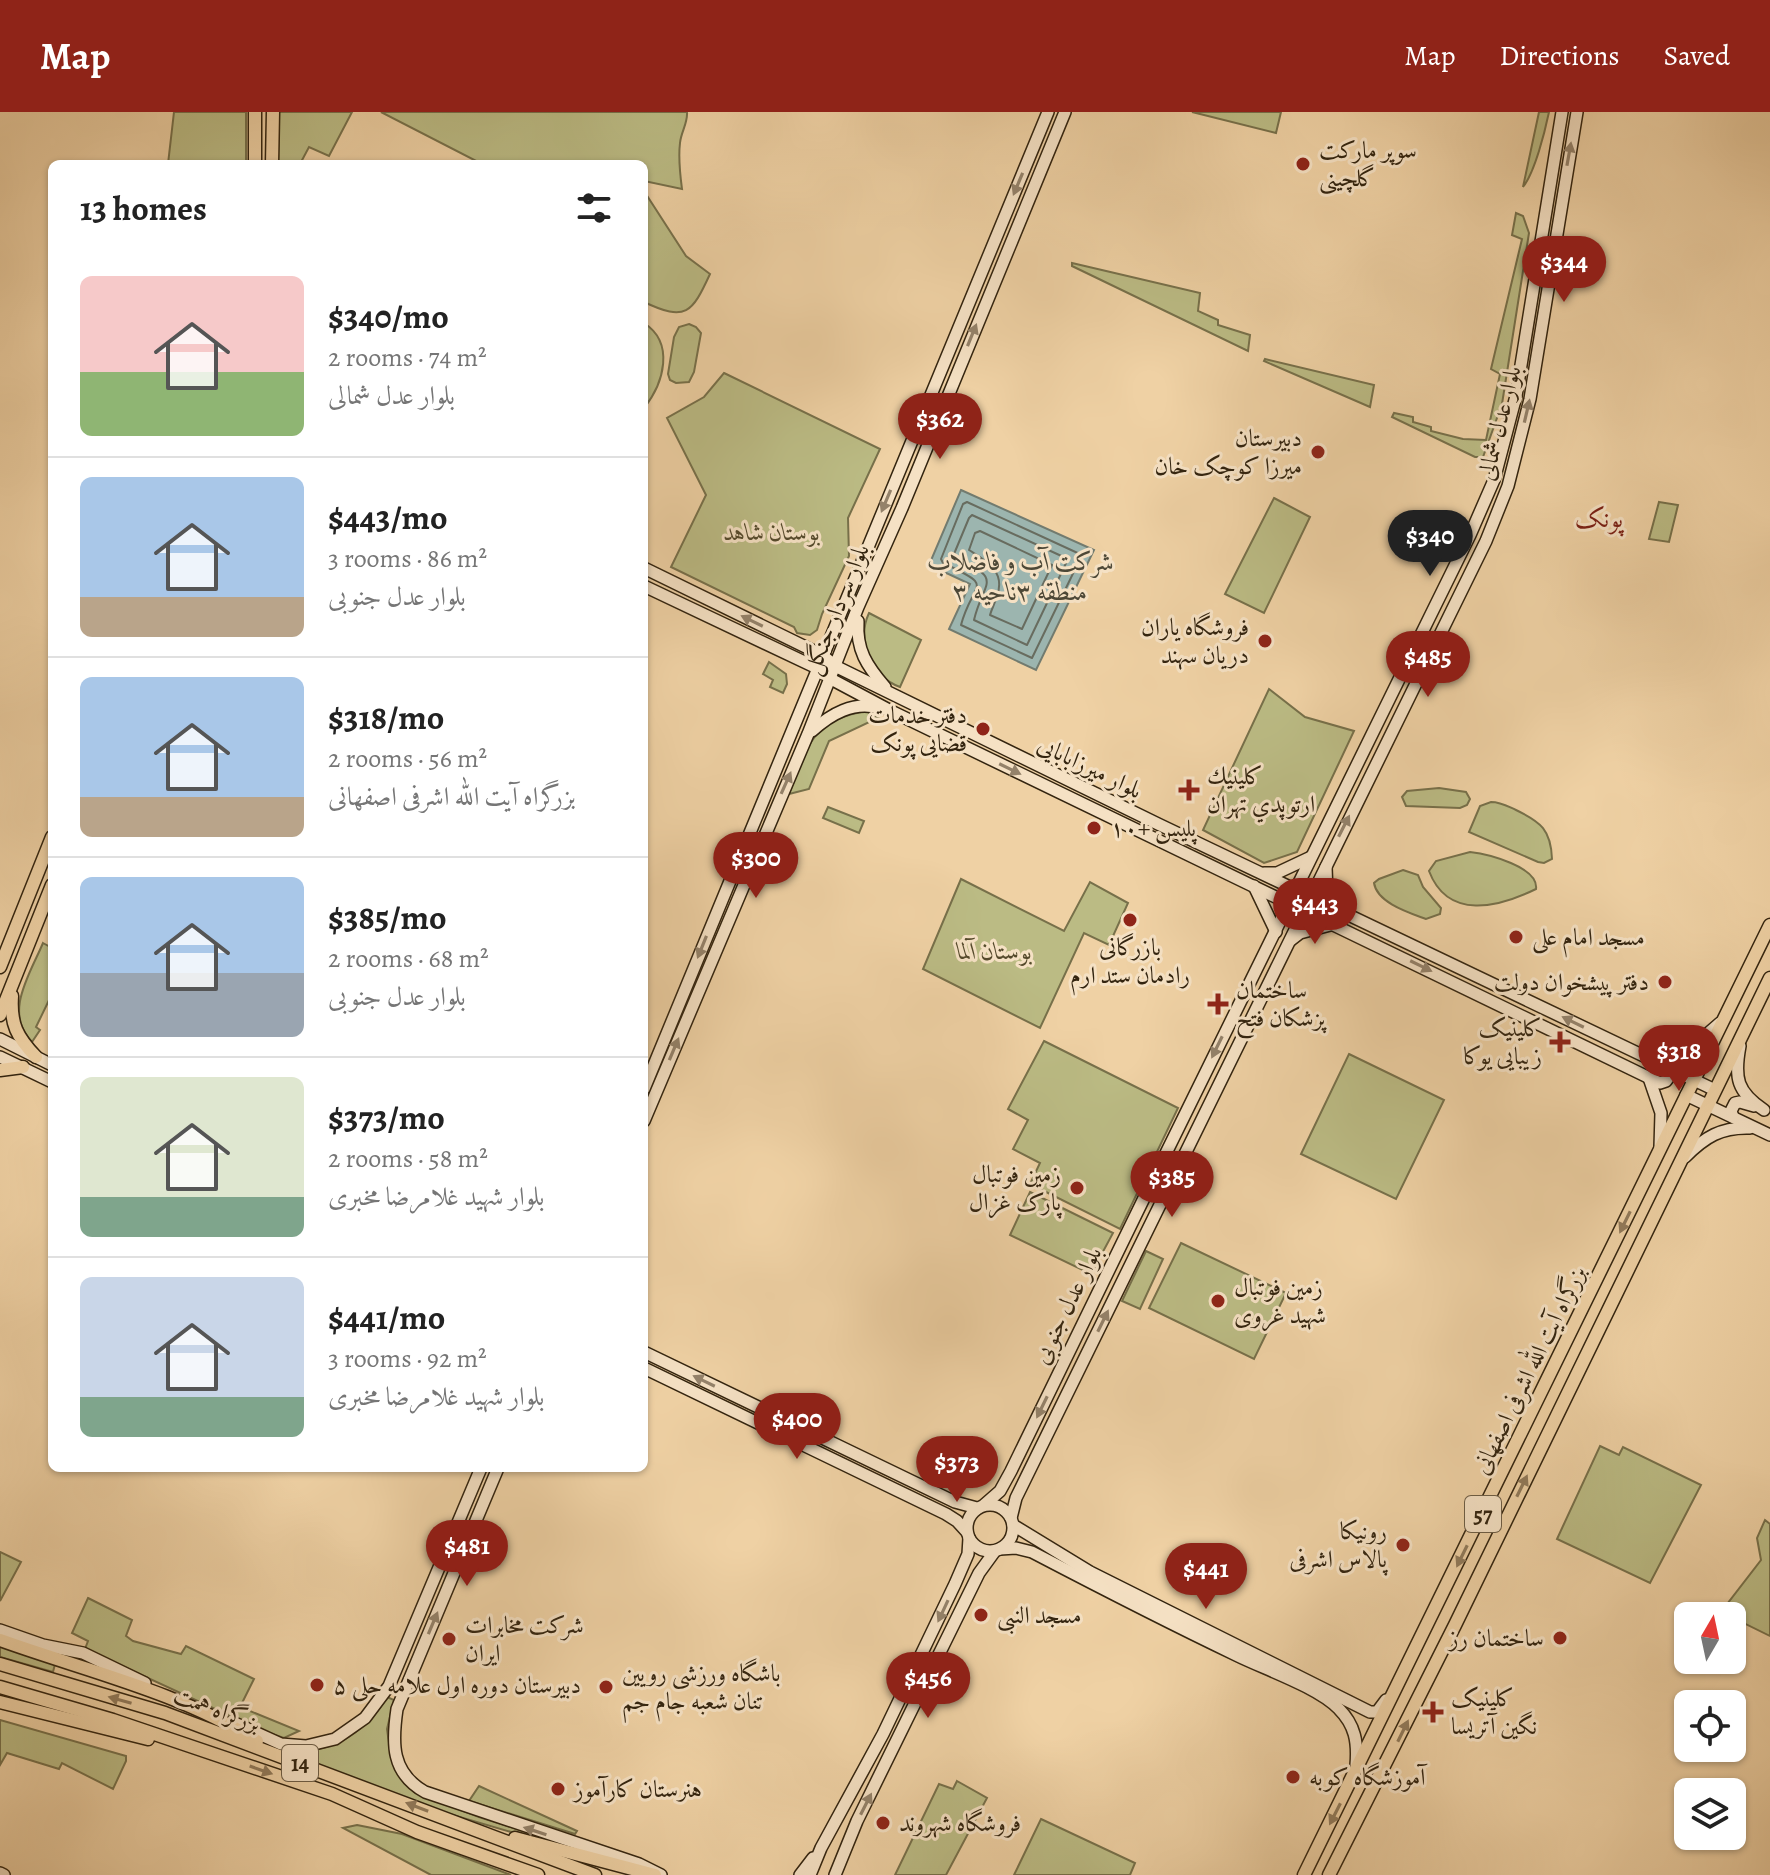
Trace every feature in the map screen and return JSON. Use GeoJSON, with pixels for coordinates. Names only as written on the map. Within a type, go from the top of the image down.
{"type":"FeatureCollection","features":[{"type":"Feature","properties":{"kind":"highway"},"geometry":{"type":"LineString","coordinates":[[255,112],[255,160]]}},
{"type":"Feature","properties":{"kind":"highway"},"geometry":{"type":"LineString","coordinates":[[272,160],[273,112]]}},
{"type":"Feature","properties":{"kind":"highway"},"geometry":{"type":"LineString","coordinates":[[0,967],[48,847]]}},
{"type":"Feature","properties":{"kind":"highway"},"geometry":{"type":"LineString","coordinates":[[0,1015],[48,895]]}},
{"type":"Feature","properties":{"kind":"highway","name":"بزرگراه آیت الله اشرفی اصفهانی"},"geometry":{"type":"LineString","coordinates":[[1304,1875],[1770,925]]}},
{"type":"Feature","properties":{"kind":"highway"},"geometry":{"type":"LineString","coordinates":[[0,959],[12,938]]}},
{"type":"Feature","properties":{"kind":"highway","name":"57"},"geometry":{"type":"LineString","coordinates":[[1329,1875],[1770,978]]}},
{"type":"Feature","properties":{"kind":"highway"},"geometry":{"type":"LineString","coordinates":[[13,981],[13,1025],[20,1040],[36,1057]]}},
{"type":"Feature","properties":{"kind":"highway"},"geometry":{"type":"LineString","coordinates":[[1709,1047],[1715,1063],[1723,1063],[1731,1057]]}},
{"type":"Feature","properties":{"kind":"highway"},"geometry":{"type":"LineString","coordinates":[[0,1070],[23,1067]]}},
{"type":"Feature","properties":{"kind":"highway"},"geometry":{"type":"LineString","coordinates":[[1668,1133],[1679,1127],[1687,1129],[1690,1144]]}},
{"type":"Feature","properties":{"kind":"highway"},"geometry":{"type":"LineString","coordinates":[[0,1640],[140,1686],[239,1730],[284,1756]]}},
{"type":"Feature","properties":{"kind":"highway","name":"بزرگراه همت"},"geometry":{"type":"LineString","coordinates":[[0,1664],[165,1713],[595,1875]]}},
{"type":"Feature","properties":{"kind":"highway","name":"بزرگراه همت"},"geometry":{"type":"LineString","coordinates":[[0,1687],[113,1720],[332,1794],[417,1832],[538,1875]]}},
{"type":"Feature","properties":{"kind":"highway"},"geometry":{"type":"LineString","coordinates":[[0,1702],[213,1753]]}},
{"type":"Feature","properties":{"kind":"highway"},"geometry":{"type":"LineString","coordinates":[[452,1821],[658,1875]]}},
{"type":"Feature","properties":{"kind":"main road","name":"بلوار سردار جنگل"},"geometry":{"type":"LineString","coordinates":[[648,1079],[1048,112]]}},
{"type":"Feature","properties":{"kind":"main road","name":"بلوار سردار جنگل"},"geometry":{"type":"LineString","coordinates":[[648,1112],[837,667],[858,607],[1065,112]]}},
{"type":"Feature","properties":{"kind":"main road","name":"بلوار عدل شمالی"},"geometry":{"type":"LineString","coordinates":[[1290,903],[1494,480],[1516,396],[1562,112]]}},
{"type":"Feature","properties":{"kind":"main road","name":"بلوار عدل شمالی"},"geometry":{"type":"LineString","coordinates":[[1303,910],[1456,605],[1508,486],[1530,399],[1577,112]]}},
{"type":"Feature","properties":{"kind":"main road","name":"بلوار میرزابابایی"},"geometry":{"type":"LineString","coordinates":[[648,570],[1008,751],[1715,1090]]}},
{"type":"Feature","properties":{"kind":"main road","name":"بلوار میرزابابایی"},"geometry":{"type":"LineString","coordinates":[[648,588],[817,668],[831,679],[891,711],[1649,1078]]}},
{"type":"Feature","properties":{"kind":"main road"},"geometry":{"type":"LineString","coordinates":[[858,607],[857,637],[861,654],[868,668],[888,690]]}},
{"type":"Feature","properties":{"kind":"main road"},"geometry":{"type":"LineString","coordinates":[[808,734],[850,707],[870,706],[891,711]]}},
{"type":"Feature","properties":{"kind":"main road"},"geometry":{"type":"LineString","coordinates":[[1261,873],[1277,873],[1312,857]]}},
{"type":"Feature","properties":{"kind":"main road"},"geometry":{"type":"LineString","coordinates":[[1327,861],[1327,894],[1336,908]]}},
{"type":"Feature","properties":{"kind":"main road"},"geometry":{"type":"LineString","coordinates":[[1253,885],[1276,932]]}},
{"type":"Feature","properties":{"kind":"main road","name":"بلوار عدل جنوبی"},"geometry":{"type":"LineString","coordinates":[[981,1507],[1000,1491],[1011,1471],[1290,903]]}},
{"type":"Feature","properties":{"kind":"main road","name":"بلوار عدل جنوبی"},"geometry":{"type":"LineString","coordinates":[[1012,1522],[1016,1498],[1303,910]]}},
{"type":"Feature","properties":{"kind":"main road"},"geometry":{"type":"LineString","coordinates":[[1287,943],[1300,933],[1334,924]]}},
{"type":"Feature","properties":{"kind":"main road"},"geometry":{"type":"LineString","coordinates":[[1650,1059],[1682,1056],[1720,1023]]}},
{"type":"Feature","properties":{"kind":"main road"},"geometry":{"type":"LineString","coordinates":[[1742,1035],[1737,1062],[1739,1083],[1744,1095],[1767,1112]]}},
{"type":"Feature","properties":{"kind":"main road"},"geometry":{"type":"LineString","coordinates":[[0,1039],[48,1063]]}},
{"type":"Feature","properties":{"kind":"main road"},"geometry":{"type":"LineString","coordinates":[[0,1057],[48,1080]]}},
{"type":"Feature","properties":{"kind":"main road"},"geometry":{"type":"LineString","coordinates":[[1649,1078],[1660,1083],[1666,1081],[1669,1073],[1665,1067]]}},
{"type":"Feature","properties":{"kind":"main road"},"geometry":{"type":"LineString","coordinates":[[1649,1078],[1662,1122],[1660,1151]]}},
{"type":"Feature","properties":{"kind":"main road"},"geometry":{"type":"LineString","coordinates":[[1686,1095],[1770,1135]]}},
{"type":"Feature","properties":{"kind":"main road"},"geometry":{"type":"LineString","coordinates":[[1733,1117],[1732,1106],[1740,1102],[1767,1112]]}},
{"type":"Feature","properties":{"kind":"main road"},"geometry":{"type":"LineString","coordinates":[[1682,1160],[1713,1133],[1735,1127],[1756,1128]]}},
{"type":"Feature","properties":{"kind":"main road"},"geometry":{"type":"LineString","coordinates":[[648,1354],[955,1502],[1000,1507],[1012,1522],[1088,1576]]}},
{"type":"Feature","properties":{"kind":"main road"},"geometry":{"type":"LineString","coordinates":[[648,1370],[946,1514],[957,1521],[977,1548],[1016,1548],[1032,1552],[1088,1576],[1312,1687],[1374,1713],[1400,1684]]}},
{"type":"Feature","properties":{"kind":"main road"},"geometry":{"type":"LineString","coordinates":[[0,1630],[43,1645],[83,1653],[103,1665],[268,1738],[293,1746],[323,1744],[345,1735],[365,1718],[389,1686],[479,1472]]}},
{"type":"Feature","properties":{"kind":"main road"},"geometry":{"type":"LineString","coordinates":[[496,1472],[397,1709],[394,1739],[401,1771],[412,1784],[457,1804],[639,1864],[658,1875]]}},
{"type":"Feature","properties":{"kind":"main road"},"geometry":{"type":"LineString","coordinates":[[810,1875],[821,1848],[883,1734],[963,1568],[968,1554],[968,1519],[981,1507]]}},
{"type":"Feature","properties":{"kind":"main road"},"geometry":{"type":"LineString","coordinates":[[835,1875],[857,1821],[979,1573],[1009,1542],[1012,1522]]}},
{"type":"Feature","properties":{"kind":"main road"},"geometry":{"type":"LineString","coordinates":[[389,1686],[395,1694],[403,1695]]}},
{"type":"Feature","properties":{"kind":"main road"},"geometry":{"type":"LineString","coordinates":[[1312,1687],[1337,1707],[1354,1728],[1356,1773]]}},
{"type":"Feature","properties":{"kind":"main road"},"geometry":{"type":"LineString","coordinates":[[883,1734],[898,1741]]}},
{"type":"Feature","properties":{"kind":"main road"},"geometry":{"type":"LineString","coordinates":[[800,1875],[821,1848]]}},
{"type":"Feature","properties":{"kind":"green space"},"geometry":{"type":"Polygon","coordinates":[[[174,112],[246,112],[246,160],[168,160],[174,112]]]}},
{"type":"Feature","properties":{"kind":"green space"},"geometry":{"type":"Polygon","coordinates":[[[279,112],[352,112],[329,156],[309,147],[302,160],[278,160],[279,112]]]}},
{"type":"Feature","properties":{"kind":"green space"},"geometry":{"type":"Polygon","coordinates":[[[381,112],[687,112],[679,149],[682,189],[648,182],[648,160],[474,160],[381,112]]]}},
{"type":"Feature","properties":{"kind":"green space"},"geometry":{"type":"Polygon","coordinates":[[[1192,112],[1281,112],[1276,133],[1192,112]]]}},
{"type":"Feature","properties":{"kind":"green space"},"geometry":{"type":"Polygon","coordinates":[[[1539,112],[1549,112],[1535,162],[1523,187],[1539,112]]]}},
{"type":"Feature","properties":{"kind":"green space"},"geometry":{"type":"Polygon","coordinates":[[[648,197],[686,256],[710,274],[698,298],[686,310],[670,312],[648,304],[648,197]]]}},
{"type":"Feature","properties":{"kind":"green space"},"geometry":{"type":"Polygon","coordinates":[[[1516,213],[1523,216],[1529,233],[1502,404],[1483,457],[1475,457],[1392,417],[1394,413],[1413,417],[1413,422],[1431,427],[1431,431],[1463,439],[1486,440],[1500,374],[1491,369],[1522,239],[1512,235],[1516,213]]]}},
{"type":"Feature","properties":{"kind":"green space"},"geometry":{"type":"Polygon","coordinates":[[[1072,263],[1200,293],[1198,311],[1218,320],[1218,325],[1250,335],[1248,351],[1072,266],[1072,263]]]}},
{"type":"Feature","properties":{"kind":"green space"},"geometry":{"type":"Polygon","coordinates":[[[689,324],[701,333],[694,372],[689,382],[676,383],[670,380],[668,374],[674,337],[679,327],[689,324]]]}},
{"type":"Feature","properties":{"kind":"green space"},"geometry":{"type":"Polygon","coordinates":[[[648,326],[660,341],[663,352],[661,375],[648,402],[648,326]]]}},
{"type":"Feature","properties":{"kind":"green space"},"geometry":{"type":"Polygon","coordinates":[[[1264,361],[1374,385],[1370,407],[1264,361]]]}},
{"type":"Feature","properties":{"kind":"green space","name":"بوستان شاهد"},"geometry":{"type":"Polygon","coordinates":[[[724,373],[880,449],[848,518],[849,556],[817,630],[810,635],[797,633],[794,627],[671,567],[706,495],[667,418],[704,397],[724,373]]]}},
{"type":"Feature","properties":{"kind":"green space"},"geometry":{"type":"Polygon","coordinates":[[[1274,498],[1310,517],[1264,613],[1225,594],[1274,498]]]}},
{"type":"Feature","properties":{"kind":"green space"},"geometry":{"type":"Polygon","coordinates":[[[1659,502],[1678,505],[1669,542],[1649,539],[1659,502]]]}},
{"type":"Feature","properties":{"kind":"green space"},"geometry":{"type":"Polygon","coordinates":[[[869,613],[921,640],[900,687],[882,675],[869,657],[864,635],[869,613]]]}},
{"type":"Feature","properties":{"kind":"green space"},"geometry":{"type":"Polygon","coordinates":[[[769,662],[786,674],[787,684],[783,693],[770,687],[773,680],[763,674],[769,662]]]}},
{"type":"Feature","properties":{"kind":"green space"},"geometry":{"type":"Polygon","coordinates":[[[1269,689],[1305,717],[1354,731],[1297,852],[1264,863],[1203,830],[1269,689]]]}},
{"type":"Feature","properties":{"kind":"green space"},"geometry":{"type":"Polygon","coordinates":[[[866,711],[878,718],[829,741],[809,789],[789,794],[807,749],[822,729],[847,715],[866,711]]]}},
{"type":"Feature","properties":{"kind":"green space"},"geometry":{"type":"Polygon","coordinates":[[[1439,788],[1466,792],[1470,799],[1467,805],[1460,808],[1406,806],[1402,797],[1407,791],[1439,788]]]}},
{"type":"Feature","properties":{"kind":"green space"},"geometry":{"type":"Polygon","coordinates":[[[1491,802],[1525,814],[1538,823],[1547,834],[1552,859],[1538,862],[1469,832],[1480,806],[1491,802]]]}},
{"type":"Feature","properties":{"kind":"green space"},"geometry":{"type":"Polygon","coordinates":[[[828,807],[864,821],[859,833],[823,818],[828,807]]]}},
{"type":"Feature","properties":{"kind":"green space"},"geometry":{"type":"Polygon","coordinates":[[[1470,852],[1521,868],[1535,881],[1536,889],[1506,901],[1476,906],[1449,897],[1438,887],[1429,871],[1436,861],[1470,852]]]}},
{"type":"Feature","properties":{"kind":"green space"},"geometry":{"type":"Polygon","coordinates":[[[1403,870],[1418,875],[1423,887],[1441,908],[1440,914],[1426,919],[1388,902],[1376,890],[1374,883],[1379,879],[1403,870]]]}},
{"type":"Feature","properties":{"kind":"green space","name":"بوستان آلما"},"geometry":{"type":"Polygon","coordinates":[[[961,879],[1064,931],[1090,882],[1128,903],[1109,945],[1084,933],[1040,1028],[923,969],[961,879]]]}},
{"type":"Feature","properties":{"kind":"green space"},"geometry":{"type":"Polygon","coordinates":[[[43,943],[48,946],[48,1002],[36,1027],[40,1030],[32,1042],[20,1019],[19,1006],[26,980],[43,943]]]}},
{"type":"Feature","properties":{"kind":"green space"},"geometry":{"type":"Polygon","coordinates":[[[1044,1041],[1178,1108],[1120,1229],[1030,1184],[1040,1163],[1013,1149],[1028,1120],[1008,1109],[1044,1041]]]}},
{"type":"Feature","properties":{"kind":"green space"},"geometry":{"type":"Polygon","coordinates":[[[1349,1054],[1444,1100],[1396,1199],[1301,1154],[1349,1054]]]}},
{"type":"Feature","properties":{"kind":"green space"},"geometry":{"type":"Polygon","coordinates":[[[1030,1192],[1113,1233],[1091,1274],[1010,1235],[1030,1192]]]}},
{"type":"Feature","properties":{"kind":"green space","name":"زمین فوتبال شهید غروی"},"geometry":{"type":"Polygon","coordinates":[[[1181,1243],[1286,1293],[1254,1359],[1149,1308],[1181,1243]]]}},
{"type":"Feature","properties":{"kind":"green space"},"geometry":{"type":"Polygon","coordinates":[[[1146,1251],[1163,1259],[1140,1309],[1122,1301],[1146,1251]]]}},
{"type":"Feature","properties":{"kind":"green space"},"geometry":{"type":"Polygon","coordinates":[[[1600,1446],[1619,1455],[1623,1447],[1701,1485],[1650,1583],[1557,1539],[1600,1446]]]}},
{"type":"Feature","properties":{"kind":"green space"},"geometry":{"type":"Polygon","coordinates":[[[1765,1520],[1770,1524],[1770,1636],[1746,1624],[1746,1602],[1729,1602],[1761,1560],[1757,1538],[1765,1520]]]}},
{"type":"Feature","properties":{"kind":"green space"},"geometry":{"type":"Polygon","coordinates":[[[0,1552],[21,1562],[0,1601],[0,1552]]]}},
{"type":"Feature","properties":{"kind":"green space"},"geometry":{"type":"Polygon","coordinates":[[[88,1598],[132,1620],[126,1636],[133,1641],[181,1654],[186,1646],[254,1679],[240,1707],[299,1731],[284,1738],[263,1731],[85,1649],[88,1641],[72,1633],[88,1598]]]}},
{"type":"Feature","properties":{"kind":"green space"},"geometry":{"type":"Polygon","coordinates":[[[0,1645],[55,1664],[53,1672],[0,1657],[0,1645]]]}},
{"type":"Feature","properties":{"kind":"green space"},"geometry":{"type":"Polygon","coordinates":[[[387,1697],[394,1700],[387,1729],[393,1762],[414,1792],[586,1854],[429,1808],[297,1758],[282,1749],[314,1750],[343,1740],[367,1722],[387,1697]]]}},
{"type":"Feature","properties":{"kind":"green space"},"geometry":{"type":"Polygon","coordinates":[[[0,1720],[126,1756],[126,1761],[113,1789],[62,1763],[59,1769],[7,1753],[0,1765],[0,1720]]]}},
{"type":"Feature","properties":{"kind":"green space"},"geometry":{"type":"Polygon","coordinates":[[[957,1781],[987,1798],[946,1875],[895,1875],[939,1784],[953,1789],[957,1781]]]}},
{"type":"Feature","properties":{"kind":"green space"},"geometry":{"type":"Polygon","coordinates":[[[479,1786],[577,1831],[575,1834],[469,1801],[479,1786]]]}},
{"type":"Feature","properties":{"kind":"green space"},"geometry":{"type":"Polygon","coordinates":[[[1041,1819],[1135,1863],[1130,1875],[1014,1875],[1041,1819]]]}},
{"type":"Feature","properties":{"kind":"green space"},"geometry":{"type":"Polygon","coordinates":[[[357,1825],[402,1834],[511,1875],[431,1875],[343,1828],[357,1825]]]}},
{"type":"Feature","properties":{"kind":"water","name":"شرکت آب و فاضلاب منطقه ۳ناحیه ۳"},"geometry":{"type":"Polygon","coordinates":[[[961,490],[1094,550],[1036,670],[949,629],[970,584],[929,565],[961,490]]]}},
{"type":"Feature","properties":{"kind":"place","name":"سوپر مارکت گلچینی"},"geometry":{"type":"Point","coordinates":[1303,164]}},
{"type":"Feature","properties":{"kind":"place","name":"دبیرستان میرزا کوچک خان"},"geometry":{"type":"Point","coordinates":[1318,452]}},
{"type":"Feature","properties":{"kind":"place","name":"فروشگاه یاران دریان سهند"},"geometry":{"type":"Point","coordinates":[1265,641]}},
{"type":"Feature","properties":{"kind":"place","name":"دفتر خدمات قضایی پونک"},"geometry":{"type":"Point","coordinates":[983,729]}},
{"type":"Feature","properties":{"kind":"place","name":"كلينيك ارتوپدي تهران"},"geometry":{"type":"Point","coordinates":[1189,790]}},
{"type":"Feature","properties":{"kind":"place","name":"پلیس +۱۰"},"geometry":{"type":"Point","coordinates":[1094,828]}},
{"type":"Feature","properties":{"kind":"place","name":"بازرگانی رادمان ستد ارم"},"geometry":{"type":"Point","coordinates":[1130,920]}},
{"type":"Feature","properties":{"kind":"place","name":"مسجد امام علی"},"geometry":{"type":"Point","coordinates":[1516,937]}},
{"type":"Feature","properties":{"kind":"place","name":"دفتر پیشخوان دولت"},"geometry":{"type":"Point","coordinates":[1665,982]}},
{"type":"Feature","properties":{"kind":"place","name":"ساختمان پزشکان فتح"},"geometry":{"type":"Point","coordinates":[1218,1004]}},
{"type":"Feature","properties":{"kind":"place","name":"کلینیک زیبایی یوکا"},"geometry":{"type":"Point","coordinates":[1560,1042]}},
{"type":"Feature","properties":{"kind":"place","name":"زمین فوتبال پارک غزال"},"geometry":{"type":"Point","coordinates":[1077,1188]}},
{"type":"Feature","properties":{"kind":"place","name":"زمین فوتبال شهید غروی"},"geometry":{"type":"Point","coordinates":[1218,1301]}},
{"type":"Feature","properties":{"kind":"place","name":"رونیکا پالاس اشرفی"},"geometry":{"type":"Point","coordinates":[1403,1545]}},
{"type":"Feature","properties":{"kind":"place","name":"مسجد النبی"},"geometry":{"type":"Point","coordinates":[981,1615]}},
{"type":"Feature","properties":{"kind":"place","name":"ساختمان رز"},"geometry":{"type":"Point","coordinates":[1560,1638]}},
{"type":"Feature","properties":{"kind":"place","name":"شرکت مخابرات ایران"},"geometry":{"type":"Point","coordinates":[449,1639]}},
{"type":"Feature","properties":{"kind":"place","name":"دبیرستان دوره اول علامه حلی ۵"},"geometry":{"type":"Point","coordinates":[317,1685]}},
{"type":"Feature","properties":{"kind":"place","name":"باشگاه ورزشی رویین تنان شعبه جام جم"},"geometry":{"type":"Point","coordinates":[606,1687]}},
{"type":"Feature","properties":{"kind":"place","name":"کلینیک نگین آتریسا"},"geometry":{"type":"Point","coordinates":[1433,1712]}},
{"type":"Feature","properties":{"kind":"place","name":"آموزشگاه کوبه"},"geometry":{"type":"Point","coordinates":[1293,1777]}},
{"type":"Feature","properties":{"kind":"place","name":"هنرستان کارآموز"},"geometry":{"type":"Point","coordinates":[558,1789]}},
{"type":"Feature","properties":{"kind":"place","name":"فروشگاه شهروند"},"geometry":{"type":"Point","coordinates":[883,1823]}},
{"type":"Feature","properties":{"kind":"district","name":"پونک"},"geometry":{"type":"Point","coordinates":[1599,518]}}]}
